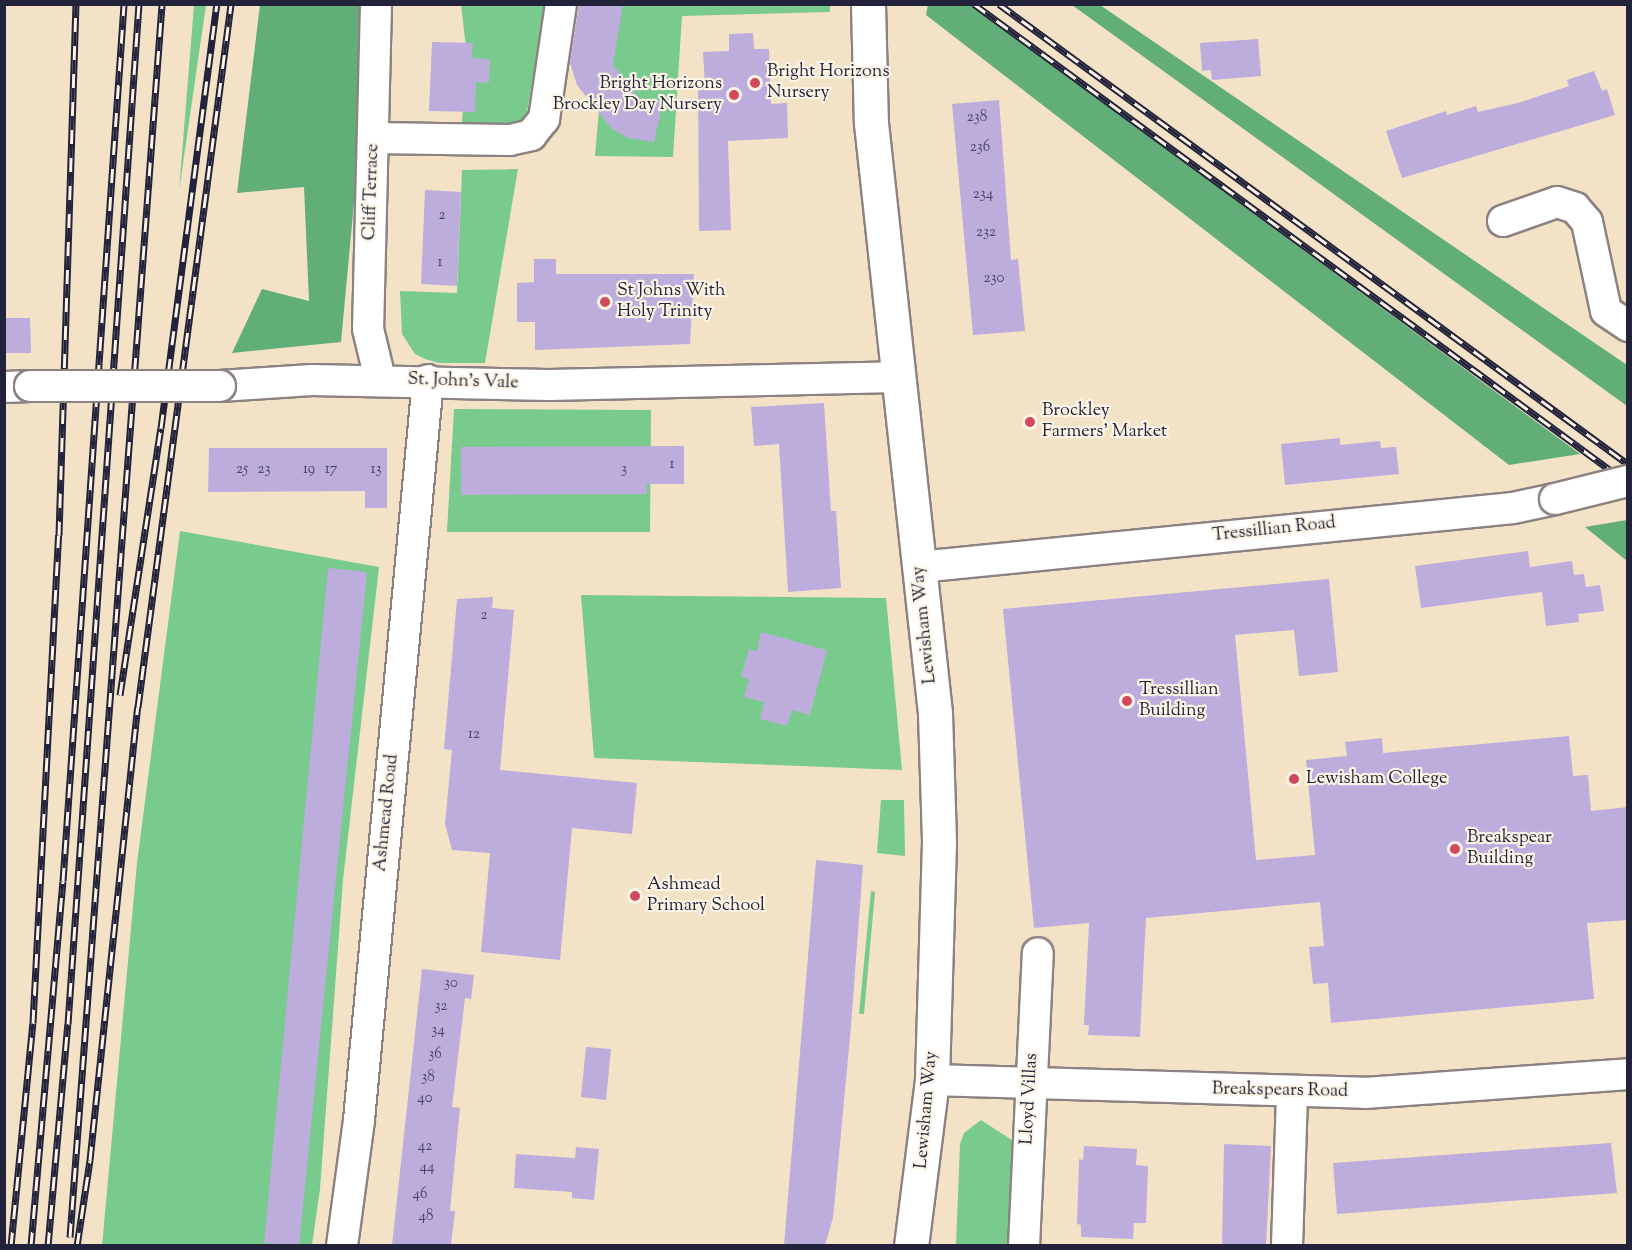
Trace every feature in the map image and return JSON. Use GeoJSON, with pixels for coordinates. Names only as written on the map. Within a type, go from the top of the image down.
{"type":"FeatureCollection","features":[{"type":"Feature","properties":{"kind":"highway","name":"Lewisham Way"},"geometry":{"type":"LineString","coordinates":[[868,4],[868,83],[896,377],[934,713],[939,842],[932,1080],[911,1245]]}},
{"type":"Feature","properties":{"kind":"street","name":"Cliff Terrace"},"geometry":{"type":"LineString","coordinates":[[376,4],[368,329],[380,379]]}},
{"type":"Feature","properties":{"kind":"street"},"geometry":{"type":"LineString","coordinates":[[374,138],[510,140],[531,135],[544,119],[561,4]]}},
{"type":"Feature","properties":{"kind":"street"},"geometry":{"type":"LineString","coordinates":[[1503,221],[1557,202],[1575,208],[1587,222],[1606,311],[1628,326]]}},
{"type":"Feature","properties":{"kind":"street","name":"St. John's Vale"},"geometry":{"type":"LineString","coordinates":[[17,387],[220,386],[380,379],[549,385],[896,377]]}},
{"type":"Feature","properties":{"kind":"street","name":"Ashmead Road"},"geometry":{"type":"LineString","coordinates":[[342,1245],[359,1120],[428,380]]}},
{"type":"Feature","properties":{"kind":"street","name":"Tressillian Road"},"geometry":{"type":"LineString","coordinates":[[919,567],[1513,508],[1628,482]]}},
{"type":"Feature","properties":{"kind":"street","name":"Lloyd Villas"},"geometry":{"type":"LineString","coordinates":[[1023,1245],[1038,953]]}},
{"type":"Feature","properties":{"kind":"street","name":"Breakspears Road"},"geometry":{"type":"LineString","coordinates":[[932,1080],[1292,1093],[1365,1093],[1627,1078]]}},
{"type":"Feature","properties":{"kind":"street"},"geometry":{"type":"LineString","coordinates":[[1287,1245],[1292,1093]]}},
{"type":"Feature","properties":{"kind":"green space"},"geometry":{"type":"Polygon","coordinates":[[[194,5],[206,5],[179,191],[194,5]]]}},
{"type":"Feature","properties":{"kind":"green space"},"geometry":{"type":"Polygon","coordinates":[[[260,5],[361,5],[355,192],[341,342],[232,353],[262,289],[309,301],[304,187],[237,193],[260,5]]]}},
{"type":"Feature","properties":{"kind":"green space"},"geometry":{"type":"Polygon","coordinates":[[[461,5],[545,5],[524,130],[461,135],[467,55],[461,5]]]}},
{"type":"Feature","properties":{"kind":"green space"},"geometry":{"type":"Polygon","coordinates":[[[608,5],[830,5],[830,12],[682,16],[673,157],[595,156],[608,5]]]}},
{"type":"Feature","properties":{"kind":"green space"},"geometry":{"type":"Polygon","coordinates":[[[928,5],[971,5],[1580,454],[1509,465],[926,15],[928,5]]]}},
{"type":"Feature","properties":{"kind":"green space"},"geometry":{"type":"Polygon","coordinates":[[[1072,5],[1100,5],[1627,365],[1627,406],[1072,5]]]}},
{"type":"Feature","properties":{"kind":"green space"},"geometry":{"type":"Polygon","coordinates":[[[518,169],[485,363],[439,363],[415,354],[402,334],[400,291],[457,293],[462,170],[518,169]]]}},
{"type":"Feature","properties":{"kind":"green space"},"geometry":{"type":"Polygon","coordinates":[[[454,409],[651,410],[650,532],[447,532],[454,409]]]}},
{"type":"Feature","properties":{"kind":"green space"},"geometry":{"type":"Polygon","coordinates":[[[1627,520],[1627,561],[1585,527],[1627,520]]]}},
{"type":"Feature","properties":{"kind":"green space"},"geometry":{"type":"Polygon","coordinates":[[[180,531],[379,567],[343,880],[320,1189],[312,1245],[102,1246],[137,863],[180,531]]]}},
{"type":"Feature","properties":{"kind":"green space"},"geometry":{"type":"Polygon","coordinates":[[[581,595],[886,598],[902,770],[594,758],[581,595]]]}},
{"type":"Feature","properties":{"kind":"green space"},"geometry":{"type":"Polygon","coordinates":[[[881,800],[904,800],[905,856],[877,853],[881,800]]]}},
{"type":"Feature","properties":{"kind":"green space"},"geometry":{"type":"Polygon","coordinates":[[[871,891],[875,892],[864,1014],[859,1014],[871,891]]]}},
{"type":"Feature","properties":{"kind":"green space"},"geometry":{"type":"Polygon","coordinates":[[[981,1120],[1018,1144],[1009,1245],[956,1246],[960,1144],[964,1133],[981,1120]]]}},
{"type":"Feature","properties":{"kind":"building"},"geometry":{"type":"Polygon","coordinates":[[[579,4],[623,4],[613,65],[640,99],[663,102],[654,142],[628,138],[611,128],[577,85],[570,63],[579,4]]]}},
{"type":"Feature","properties":{"kind":"building","name":"Bright Horizons Brockley Day Nursery"},"geometry":{"type":"Polygon","coordinates":[[[753,33],[754,49],[769,49],[771,104],[787,103],[788,138],[728,141],[731,230],[699,231],[698,86],[705,86],[703,52],[729,51],[729,34],[753,33]]]}},
{"type":"Feature","properties":{"kind":"building"},"geometry":{"type":"Polygon","coordinates":[[[1258,39],[1261,76],[1212,80],[1211,70],[1202,71],[1200,43],[1258,39]]]}},
{"type":"Feature","properties":{"kind":"building"},"geometry":{"type":"Polygon","coordinates":[[[432,42],[473,43],[472,58],[490,59],[489,83],[476,82],[475,112],[429,111],[432,42]]]}},
{"type":"Feature","properties":{"kind":"building"},"geometry":{"type":"Polygon","coordinates":[[[1594,71],[1602,91],[1607,89],[1615,115],[1402,178],[1386,131],[1446,111],[1447,115],[1476,106],[1478,112],[1518,103],[1569,86],[1567,80],[1594,71]]]}},
{"type":"Feature","properties":{"kind":"building"},"geometry":{"type":"Polygon","coordinates":[[[999,100],[1011,260],[1018,259],[1025,331],[973,335],[952,104],[999,100]]]}},
{"type":"Feature","properties":{"kind":"building"},"geometry":{"type":"Polygon","coordinates":[[[425,190],[461,192],[457,286],[421,284],[425,190]]]}},
{"type":"Feature","properties":{"kind":"building","name":"St Johns With Holy Trinity"},"geometry":{"type":"Polygon","coordinates":[[[534,259],[556,259],[556,274],[694,274],[690,344],[535,350],[535,322],[517,322],[517,283],[534,282],[534,259]]]}},
{"type":"Feature","properties":{"kind":"building"},"geometry":{"type":"Polygon","coordinates":[[[4,318],[30,318],[31,353],[4,353],[4,318]]]}},
{"type":"Feature","properties":{"kind":"building"},"geometry":{"type":"Polygon","coordinates":[[[824,403],[831,511],[836,511],[841,588],[788,592],[779,444],[754,446],[751,407],[824,403]]]}},
{"type":"Feature","properties":{"kind":"building"},"geometry":{"type":"Polygon","coordinates":[[[1340,438],[1340,445],[1380,441],[1381,448],[1396,447],[1399,474],[1285,485],[1281,444],[1340,438]]]}},
{"type":"Feature","properties":{"kind":"building"},"geometry":{"type":"Polygon","coordinates":[[[684,446],[684,484],[647,484],[647,494],[461,495],[461,447],[684,446]]]}},
{"type":"Feature","properties":{"kind":"building"},"geometry":{"type":"Polygon","coordinates":[[[209,448],[387,448],[387,508],[365,508],[365,491],[208,492],[209,448]]]}},
{"type":"Feature","properties":{"kind":"building"},"geometry":{"type":"Polygon","coordinates":[[[1528,551],[1530,567],[1572,561],[1574,575],[1584,574],[1586,587],[1600,585],[1604,611],[1578,614],[1579,622],[1546,626],[1542,592],[1421,608],[1415,566],[1528,551]]]}},
{"type":"Feature","properties":{"kind":"building"},"geometry":{"type":"Polygon","coordinates":[[[328,568],[367,572],[299,1245],[264,1243],[328,568]]]}},
{"type":"Feature","properties":{"kind":"building"},"geometry":{"type":"Polygon","coordinates":[[[1329,579],[1338,672],[1299,676],[1294,630],[1235,635],[1256,860],[1315,855],[1306,760],[1347,756],[1345,742],[1382,738],[1383,753],[1569,736],[1573,776],[1588,775],[1591,811],[1628,807],[1628,920],[1587,923],[1594,999],[1331,1023],[1328,983],[1313,984],[1309,947],[1324,946],[1320,902],[1146,918],[1140,1037],[1088,1035],[1089,1025],[1084,1025],[1089,923],[1034,928],[1003,609],[1329,579]]]}},
{"type":"Feature","properties":{"kind":"building"},"geometry":{"type":"Polygon","coordinates":[[[493,597],[492,608],[514,610],[500,770],[637,783],[632,834],[572,828],[560,960],[481,952],[490,853],[452,850],[445,824],[452,750],[444,749],[457,599],[493,597]]]}},
{"type":"Feature","properties":{"kind":"building"},"geometry":{"type":"Polygon","coordinates":[[[761,632],[827,650],[810,715],[792,710],[787,726],[760,719],[764,702],[744,697],[749,679],[741,677],[749,649],[757,651],[761,632]]]}},
{"type":"Feature","properties":{"kind":"building"},"geometry":{"type":"Polygon","coordinates":[[[816,860],[863,865],[851,1026],[833,1218],[825,1245],[784,1245],[816,860]]]}},
{"type":"Feature","properties":{"kind":"building"},"geometry":{"type":"Polygon","coordinates":[[[422,969],[474,975],[471,999],[465,998],[452,1107],[460,1108],[450,1211],[455,1211],[451,1245],[392,1245],[422,969]]]}},
{"type":"Feature","properties":{"kind":"building"},"geometry":{"type":"Polygon","coordinates":[[[586,1047],[611,1049],[606,1100],[581,1097],[586,1047]]]}},
{"type":"Feature","properties":{"kind":"building"},"geometry":{"type":"Polygon","coordinates":[[[1611,1143],[1617,1193],[1337,1214],[1333,1163],[1611,1143]]]}},
{"type":"Feature","properties":{"kind":"building"},"geometry":{"type":"Polygon","coordinates":[[[1224,1144],[1271,1146],[1266,1245],[1222,1245],[1224,1144]]]}},
{"type":"Feature","properties":{"kind":"building"},"geometry":{"type":"Polygon","coordinates":[[[1084,1146],[1137,1149],[1136,1165],[1148,1166],[1146,1223],[1134,1223],[1133,1239],[1081,1237],[1081,1225],[1077,1224],[1079,1159],[1083,1160],[1084,1146]]]}},
{"type":"Feature","properties":{"kind":"building"},"geometry":{"type":"Polygon","coordinates":[[[576,1147],[599,1149],[594,1200],[572,1198],[572,1192],[514,1188],[516,1154],[575,1158],[576,1147]]]}},
{"type":"Feature","properties":{"kind":"railway"},"geometry":{"type":"LineString","coordinates":[[11,1246],[33,1023],[59,535],[76,4]]}},
{"type":"Feature","properties":{"kind":"railway"},"geometry":{"type":"LineString","coordinates":[[31,1246],[63,881],[124,4]]}},
{"type":"Feature","properties":{"kind":"railway"},"geometry":{"type":"LineString","coordinates":[[48,1246],[68,1024],[139,4]]}},
{"type":"Feature","properties":{"kind":"railway"},"geometry":{"type":"LineString","coordinates":[[70,1237],[162,4]]}},
{"type":"Feature","properties":{"kind":"railway"},"geometry":{"type":"LineString","coordinates":[[120,695],[161,428],[217,4]]}},
{"type":"Feature","properties":{"kind":"railway"},"geometry":{"type":"LineString","coordinates":[[77,1246],[90,1160],[138,707],[231,4]]}},
{"type":"Feature","properties":{"kind":"railway"},"geometry":{"type":"LineString","coordinates":[[974,4],[1628,483]]}},
{"type":"Feature","properties":{"kind":"railway"},"geometry":{"type":"LineString","coordinates":[[999,4],[1628,464]]}},
{"type":"Feature","properties":{"kind":"place","name":"Bright Horizons Nursery"},"geometry":{"type":"Point","coordinates":[755,83]}},
{"type":"Feature","properties":{"kind":"place","name":"Bright Horizons Brockley Day Nursery"},"geometry":{"type":"Point","coordinates":[734,95]}},
{"type":"Feature","properties":{"kind":"place","name":"St Johns With Holy Trinity"},"geometry":{"type":"Point","coordinates":[605,302]}},
{"type":"Feature","properties":{"kind":"place","name":"Brockley Farmers' Market"},"geometry":{"type":"Point","coordinates":[1030,422]}},
{"type":"Feature","properties":{"kind":"place","name":"Tressillian Building"},"geometry":{"type":"Point","coordinates":[1127,701]}},
{"type":"Feature","properties":{"kind":"place","name":"Lewisham College"},"geometry":{"type":"Point","coordinates":[1294,779]}},
{"type":"Feature","properties":{"kind":"place","name":"Breakspear Building"},"geometry":{"type":"Point","coordinates":[1455,849]}},
{"type":"Feature","properties":{"kind":"place","name":"Ashmead Primary School"},"geometry":{"type":"Point","coordinates":[635,896]}}]}
